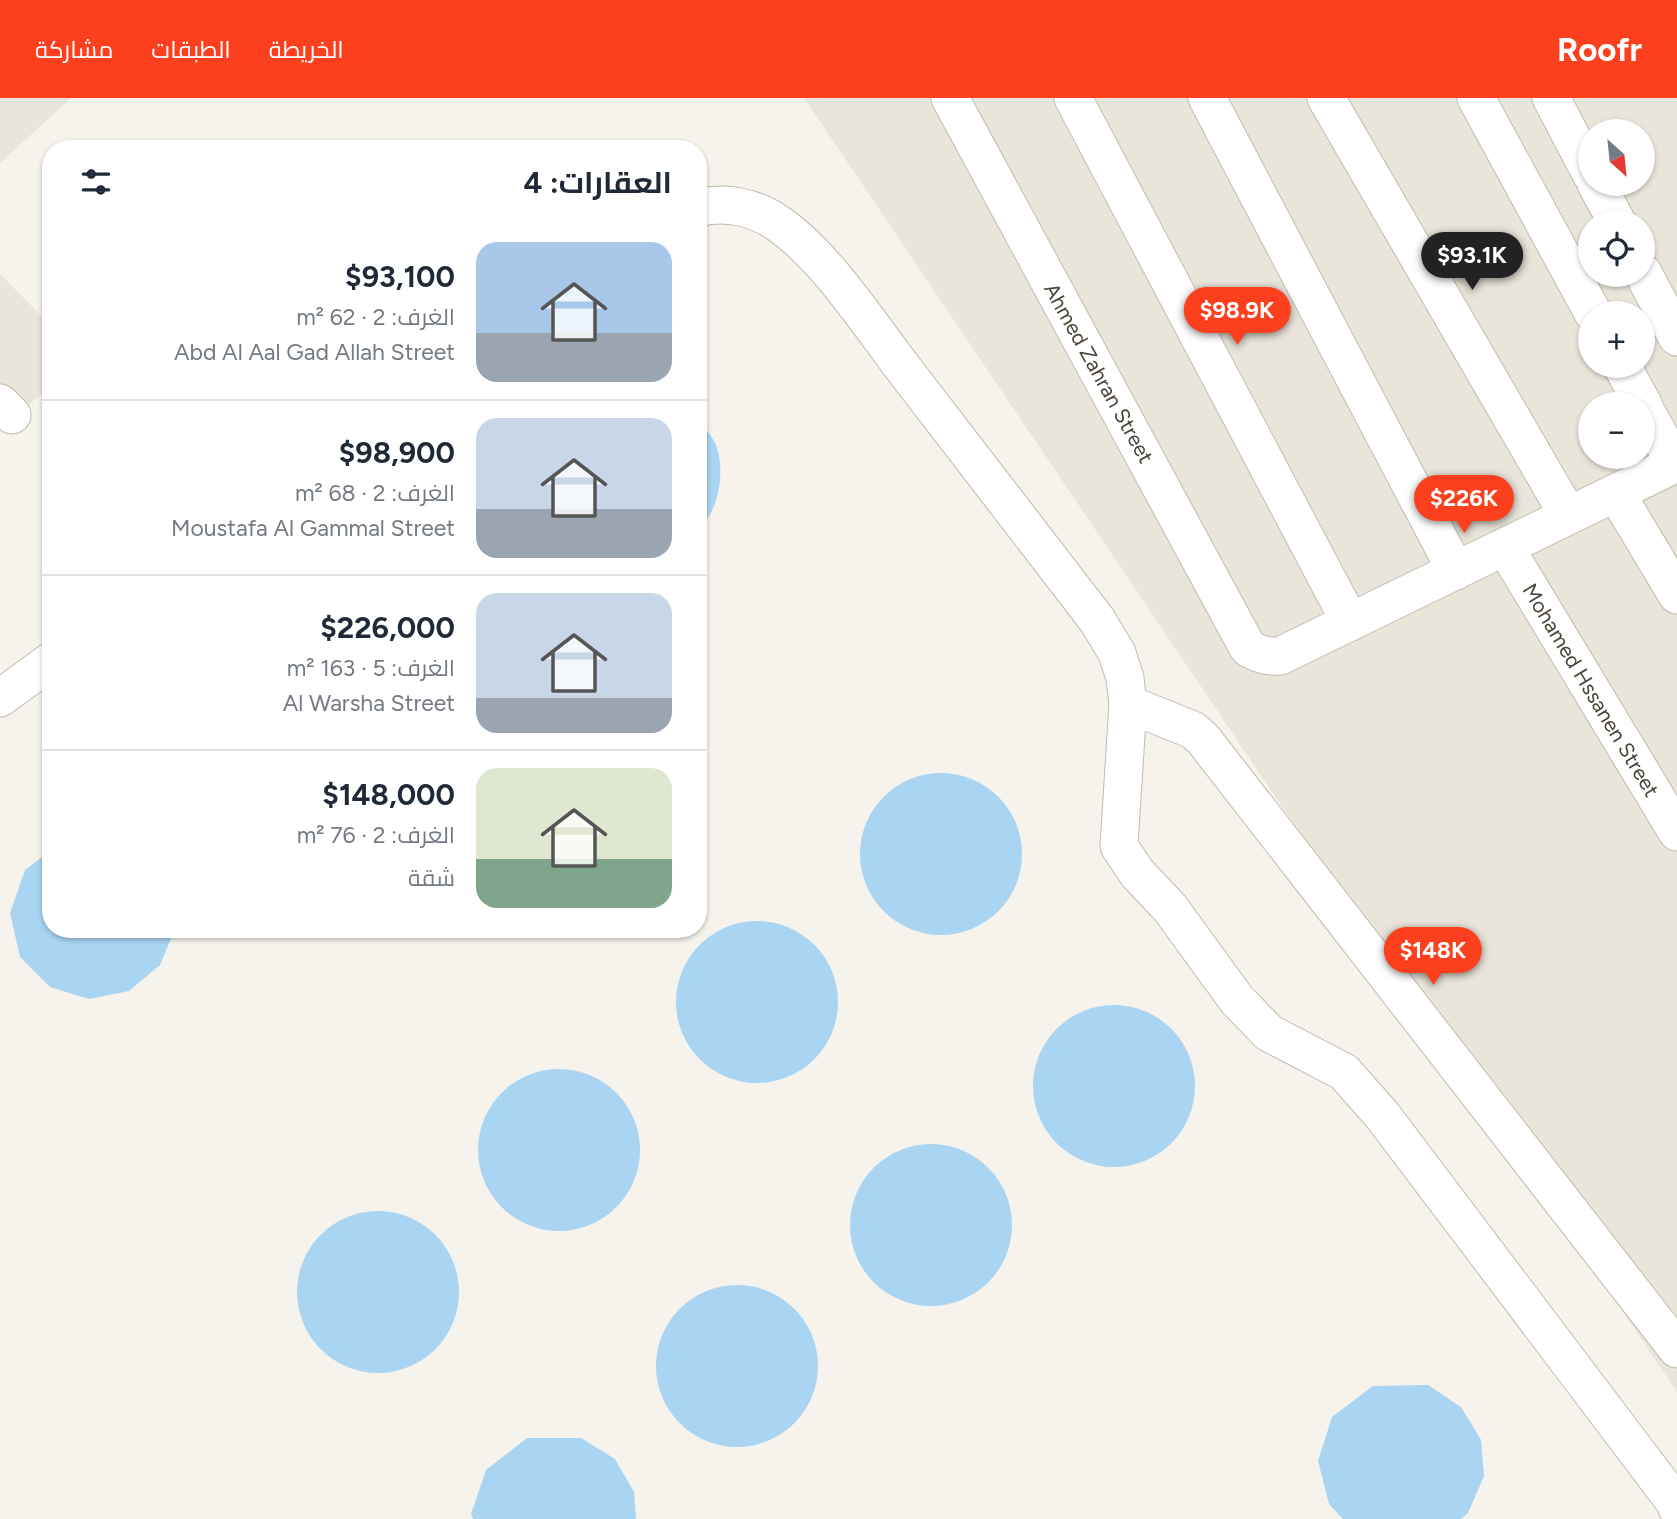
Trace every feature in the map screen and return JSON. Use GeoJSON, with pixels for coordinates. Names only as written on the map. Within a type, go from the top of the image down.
{"type":"FeatureCollection","features":[{"type":"Feature","properties":{"kind":"street","name":"Ahmed Zahran Street"},"geometry":{"type":"LineString","coordinates":[[950,98],[1248,648],[1268,657],[1280,656],[1350,622]]}},
{"type":"Feature","properties":{"kind":"street"},"geometry":{"type":"LineString","coordinates":[[1073,98],[1350,622],[1676,464],[1655,426]]}},
{"type":"Feature","properties":{"kind":"street"},"geometry":{"type":"LineString","coordinates":[[1207,98],[1456,571]]}},
{"type":"Feature","properties":{"kind":"street"},"geometry":{"type":"LineString","coordinates":[[1326,98],[1568,515]]}},
{"type":"Feature","properties":{"kind":"street"},"geometry":{"type":"LineString","coordinates":[[1476,98],[1586,301]]}},
{"type":"Feature","properties":{"kind":"street"},"geometry":{"type":"LineString","coordinates":[[1551,98],[1578,149]]}},
{"type":"Feature","properties":{"kind":"street"},"geometry":{"type":"LineString","coordinates":[[707,206],[714,204],[750,209],[777,223],[808,247],[1097,620],[1118,653],[1129,704],[1119,846],[1137,873],[1170,908],[1237,999],[1269,1033],[1344,1072],[1382,1115],[1677,1508]]}},
{"type":"Feature","properties":{"kind":"street"},"geometry":{"type":"LineString","coordinates":[[1650,287],[1677,337]]}},
{"type":"Feature","properties":{"kind":"street"},"geometry":{"type":"LineString","coordinates":[[1616,493],[1677,596]]}},
{"type":"Feature","properties":{"kind":"street","name":"Mohamed Hssanen Street"},"geometry":{"type":"LineString","coordinates":[[1505,547],[1677,832]]}},
{"type":"Feature","properties":{"kind":"street"},"geometry":{"type":"LineString","coordinates":[[0,698],[42,668]]}},
{"type":"Feature","properties":{"kind":"street"},"geometry":{"type":"LineString","coordinates":[[1129,704],[1193,730],[1203,738],[1677,1349]]}},
{"type":"Feature","properties":{"kind":"shaded area"},"geometry":{"type":"Polygon","coordinates":[[[0,98],[71,98],[0,163],[0,98]]]}},
{"type":"Feature","properties":{"kind":"shaded area"},"geometry":{"type":"Polygon","coordinates":[[[804,98],[1677,98],[1677,1392],[804,98]]]}},
{"type":"Feature","properties":{"kind":"shaded area"},"geometry":{"type":"Polygon","coordinates":[[[0,274],[42,317],[42,394],[0,427],[0,274]]]}},
{"type":"Feature","properties":{"kind":"water"},"geometry":{"type":"Polygon","coordinates":[[[707,430],[717,447],[720,461],[720,482],[707,519],[707,430]]]}},
{"type":"Feature","properties":{"kind":"water"},"geometry":{"type":"Polygon","coordinates":[[[941,773],[972,779],[998,797],[1016,823],[1022,854],[1016,885],[998,911],[972,929],[941,935],[910,929],[884,911],[866,885],[860,854],[866,823],[884,797],[910,779],[941,773]]]}},
{"type":"Feature","properties":{"kind":"water"},"geometry":{"type":"Polygon","coordinates":[[[42,857],[42,938],[171,938],[160,965],[129,991],[89,999],[50,987],[20,957],[10,913],[25,870],[42,857]]]}},
{"type":"Feature","properties":{"kind":"water"},"geometry":{"type":"Polygon","coordinates":[[[757,921],[788,927],[814,945],[832,971],[838,1002],[832,1033],[814,1059],[788,1077],[757,1083],[726,1077],[700,1059],[682,1033],[676,1002],[682,971],[700,945],[726,927],[757,921]]]}},
{"type":"Feature","properties":{"kind":"water"},"geometry":{"type":"Polygon","coordinates":[[[1114,1005],[1145,1011],[1171,1029],[1189,1055],[1195,1086],[1189,1117],[1171,1143],[1145,1161],[1114,1167],[1083,1161],[1057,1143],[1039,1117],[1033,1086],[1039,1055],[1057,1029],[1083,1011],[1114,1005]]]}},
{"type":"Feature","properties":{"kind":"water"},"geometry":{"type":"Polygon","coordinates":[[[559,1069],[590,1075],[616,1093],[634,1119],[640,1150],[634,1181],[616,1207],[590,1225],[559,1231],[528,1225],[502,1207],[484,1181],[478,1150],[484,1119],[502,1093],[528,1075],[559,1069]]]}},
{"type":"Feature","properties":{"kind":"water"},"geometry":{"type":"Polygon","coordinates":[[[931,1144],[962,1150],[988,1168],[1006,1194],[1012,1225],[1006,1256],[988,1282],[962,1300],[931,1306],[900,1300],[874,1282],[856,1256],[850,1225],[856,1194],[874,1168],[900,1150],[931,1144]]]}},
{"type":"Feature","properties":{"kind":"water"},"geometry":{"type":"Polygon","coordinates":[[[378,1211],[409,1217],[435,1235],[453,1261],[459,1292],[453,1323],[435,1349],[409,1367],[378,1373],[347,1367],[321,1349],[303,1323],[297,1292],[303,1261],[321,1235],[347,1217],[378,1211]]]}},
{"type":"Feature","properties":{"kind":"water"},"geometry":{"type":"Polygon","coordinates":[[[737,1285],[768,1291],[794,1309],[812,1335],[818,1366],[812,1397],[794,1423],[768,1441],[737,1447],[706,1441],[680,1423],[662,1397],[656,1366],[662,1335],[680,1309],[706,1291],[737,1285]]]}},
{"type":"Feature","properties":{"kind":"water"},"geometry":{"type":"Polygon","coordinates":[[[1428,1385],[1461,1407],[1481,1440],[1484,1476],[1468,1513],[1461,1519],[1343,1519],[1329,1504],[1318,1461],[1332,1417],[1373,1386],[1428,1385]]]}},
{"type":"Feature","properties":{"kind":"water"},"geometry":{"type":"Polygon","coordinates":[[[527,1438],[581,1438],[615,1459],[634,1492],[636,1519],[473,1519],[471,1514],[486,1470],[527,1438]]]}}]}
